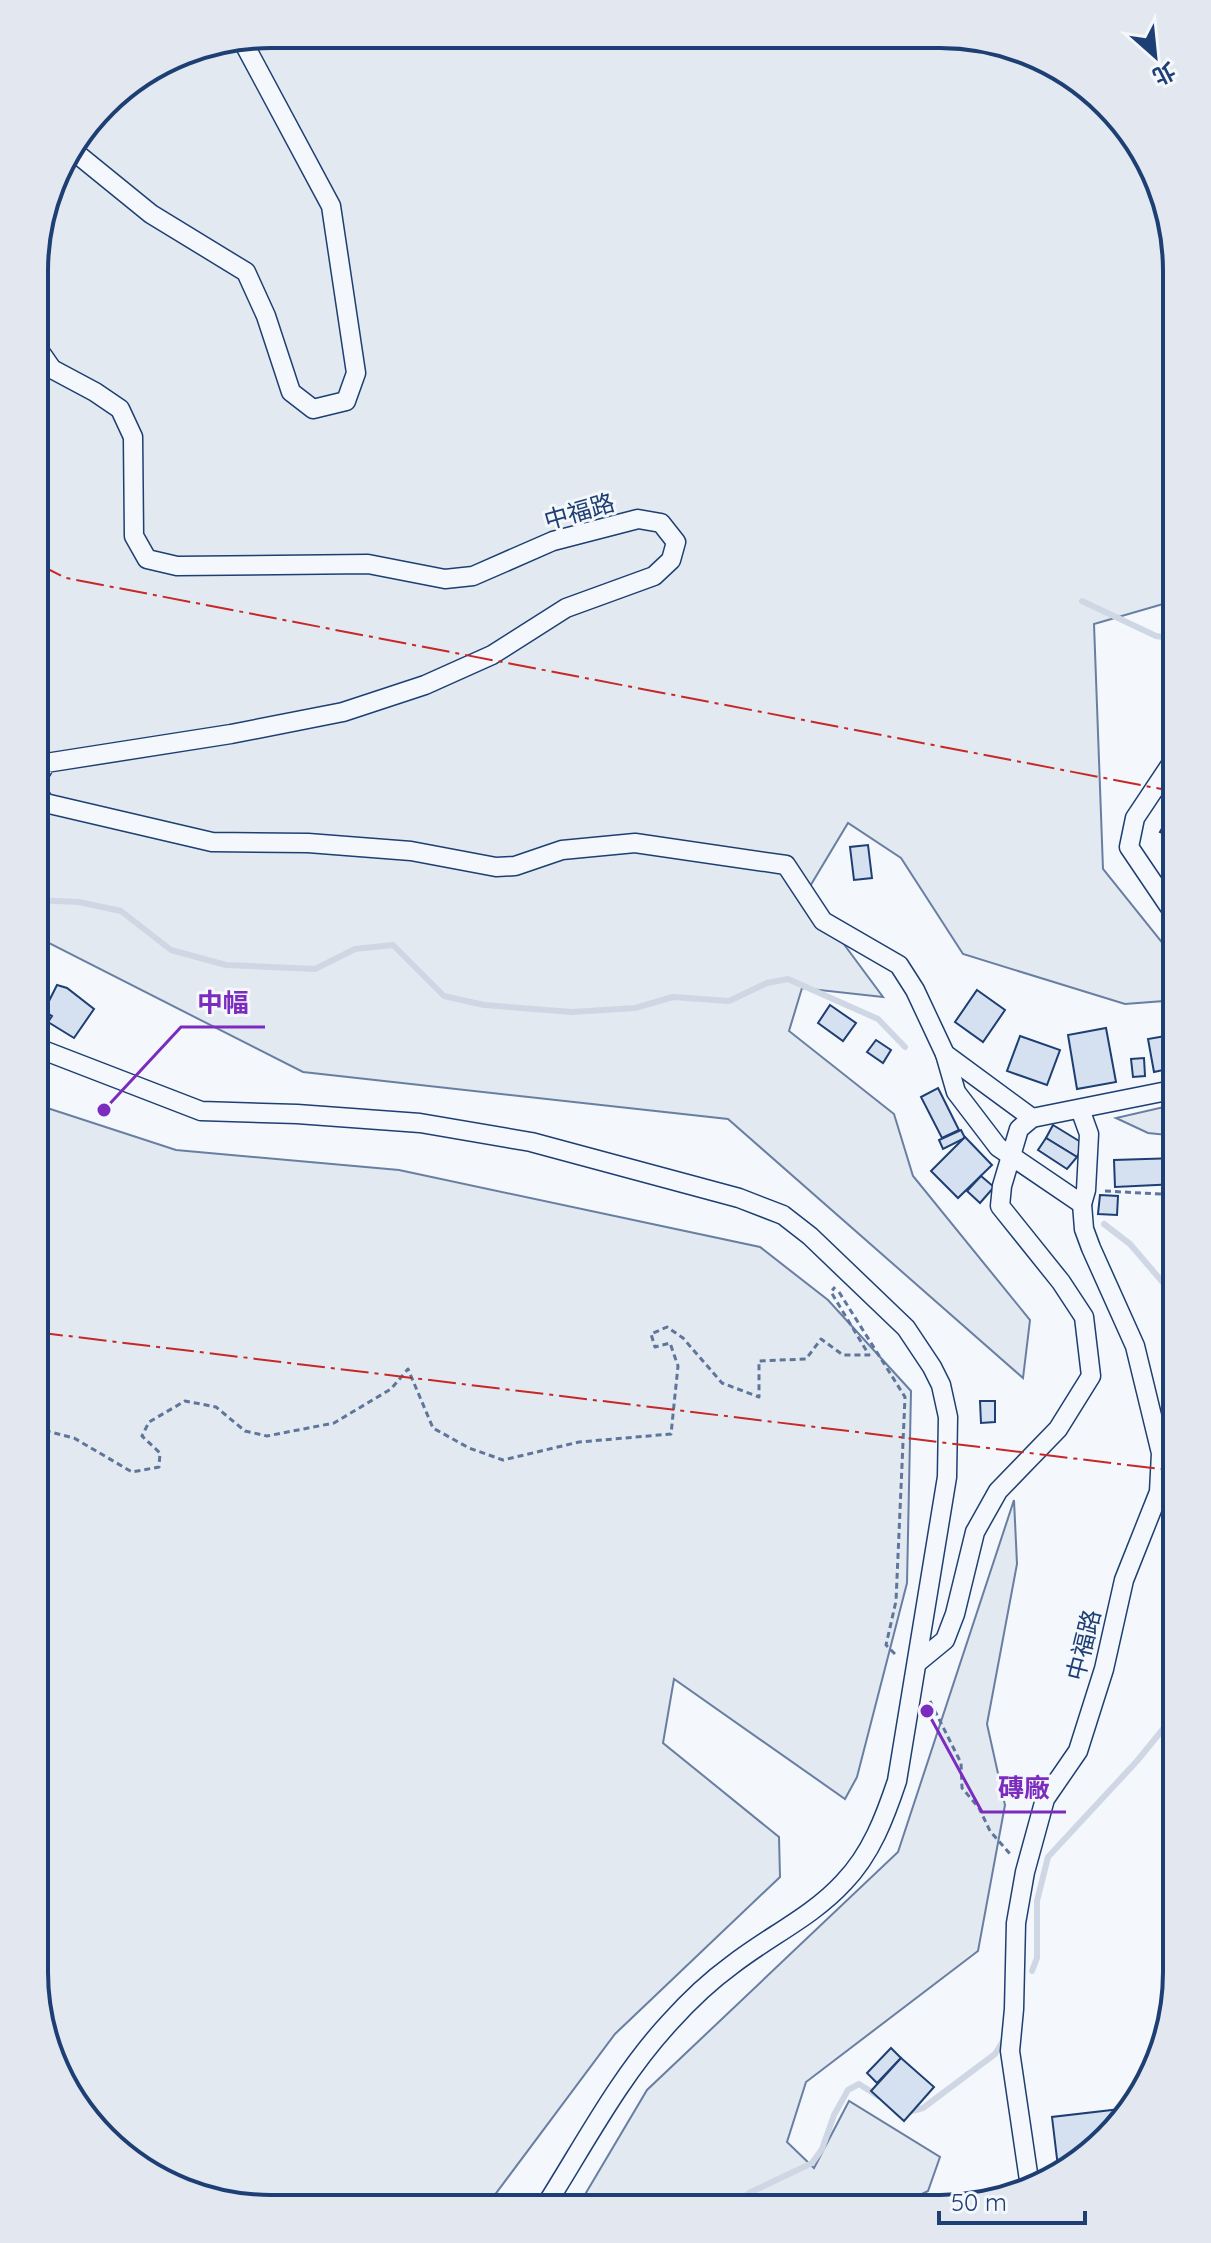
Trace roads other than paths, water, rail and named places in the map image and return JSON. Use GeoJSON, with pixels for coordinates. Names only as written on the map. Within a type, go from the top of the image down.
{"type":"FeatureCollection","features":[{"type":"Feature","properties":{"kind":"street"},"geometry":{"type":"LineString","coordinates":[[80,156],[151,214],[246,272],[266,316],[291,392],[313,409],[346,401],[356,373],[331,206],[247,50]]}},
{"type":"Feature","properties":{"kind":"street","name":"中福路"},"geometry":{"type":"LineString","coordinates":[[48,363],[52,369],[120,409],[133,437],[134,536],[147,559],[177,566],[368,564],[445,579],[473,576],[553,541],[638,519],[661,523],[676,542],[671,560],[654,576],[566,608],[492,655],[425,685],[343,712],[231,734],[48,763]]}},
{"type":"Feature","properties":{"kind":"street"},"geometry":{"type":"LineString","coordinates":[[1163,776],[1135,818],[1129,847],[1163,897]]}},
{"type":"Feature","properties":{"kind":"street","name":"中福路"},"geometry":{"type":"LineString","coordinates":[[48,804],[212,842],[308,843],[411,851],[496,867],[515,866],[562,850],[635,843],[786,865],[823,921],[899,965],[915,990],[945,1054],[956,1092],[998,1147],[1084,1197],[1084,1229],[1135,1346],[1161,1453],[1159,1492],[1124,1580],[1104,1669],[1078,1751],[1045,1799],[1025,1872],[1016,1923],[1010,2051],[1028,2176]]}},
{"type":"Feature","properties":{"kind":"street"},"geometry":{"type":"LineString","coordinates":[[48,1052],[201,1111],[420,1123],[531,1142],[739,1198],[783,1215],[810,1236],[906,1328],[941,1385],[948,1417],[947,1477],[897,1781],[888,1810],[868,1852],[845,1882],[814,1910],[731,1965],[671,2020],[635,2064],[552,2195]]}},
{"type":"Feature","properties":{"kind":"street","name":"中福路"},"geometry":{"type":"LineString","coordinates":[[945,1054],[1032,1118]]}},
{"type":"Feature","properties":{"kind":"street"},"geometry":{"type":"LineString","coordinates":[[916,1670],[945,1640],[955,1614],[975,1532],[998,1491],[1058,1429],[1091,1376],[1084,1317],[1061,1282],[1000,1206],[1002,1186],[1019,1129],[1032,1118],[1163,1092]]}},
{"type":"Feature","properties":{"kind":"street"},"geometry":{"type":"LineString","coordinates":[[1080,1109],[1089,1134],[1084,1197]]}},
{"type":"Feature","properties":{"kind":"waterway"},"geometry":{"type":"LineString","coordinates":[[1082,601],[1163,637]]}},
{"type":"Feature","properties":{"kind":"waterway"},"geometry":{"type":"LineString","coordinates":[[48,901],[79,902],[121,911],[171,950],[226,965],[315,969],[355,949],[393,945],[444,996],[484,1005],[572,1012],[635,1008],[673,997],[729,1001],[767,983],[788,979],[878,1019],[905,1047]]}},
{"type":"Feature","properties":{"kind":"waterway"},"geometry":{"type":"LineString","coordinates":[[1104,1224],[1130,1244],[1163,1283]]}},
{"type":"Feature","properties":{"kind":"waterway"},"geometry":{"type":"LineString","coordinates":[[1032,1971],[1037,1958],[1037,1901],[1048,1857],[1163,1729]]}},
{"type":"Feature","properties":{"kind":"waterway"},"geometry":{"type":"LineString","coordinates":[[908,2112],[923,2108],[995,2054],[1005,2038]]}},
{"type":"Feature","properties":{"kind":"waterway"},"geometry":{"type":"LineString","coordinates":[[746,2195],[812,2163],[822,2149],[834,2115],[848,2090],[859,2084],[878,2096]]}},
{"type":"Feature","properties":{"kind":"place","name":"中幅"},"geometry":{"type":"Point","coordinates":[104,1110]}},
{"type":"Feature","properties":{"kind":"place","name":"磚廠"},"geometry":{"type":"Point","coordinates":[927,1711]}}]}
